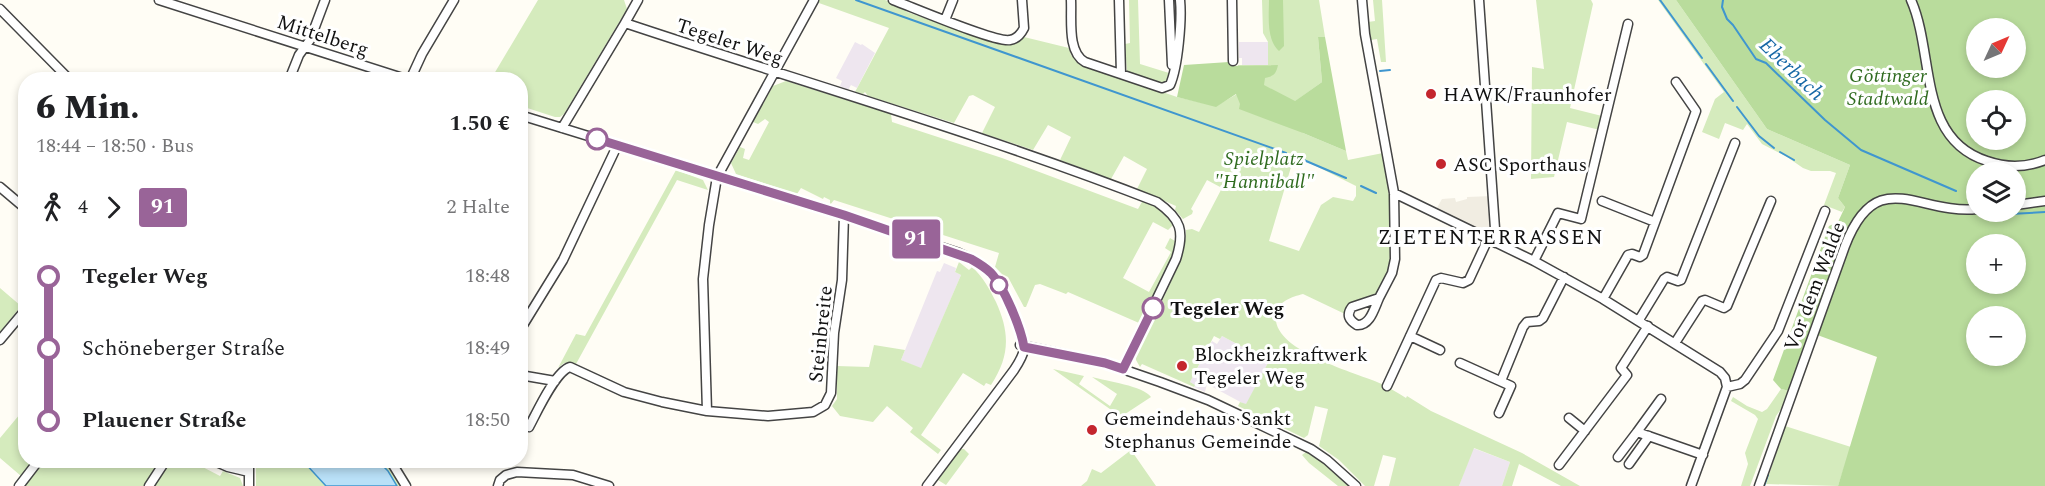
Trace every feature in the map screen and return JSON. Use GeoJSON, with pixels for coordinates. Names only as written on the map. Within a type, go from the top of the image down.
{"type":"FeatureCollection","features":[{"type":"Feature","properties":{"kind":"street","name":"Mittelberg"},"geometry":{"type":"LineString","coordinates":[[159,0],[185,4],[305,47],[385,72]]}},
{"type":"Feature","properties":{"kind":"street"},"geometry":{"type":"LineString","coordinates":[[292,72],[299,55],[310,40],[325,0]]}},
{"type":"Feature","properties":{"kind":"street"},"geometry":{"type":"LineString","coordinates":[[414,72],[454,0]]}},
{"type":"Feature","properties":{"kind":"street"},"geometry":{"type":"LineString","coordinates":[[562,128],[639,0]]}},
{"type":"Feature","properties":{"kind":"street"},"geometry":{"type":"LineString","coordinates":[[707,411],[703,279],[717,177],[814,0]]}},
{"type":"Feature","properties":{"kind":"street"},"geometry":{"type":"LineString","coordinates":[[893,0],[1002,40],[1014,38],[1024,28],[1022,0]]}},
{"type":"Feature","properties":{"kind":"street"},"geometry":{"type":"LineString","coordinates":[[945,20],[953,0]]}},
{"type":"Feature","properties":{"kind":"street"},"geometry":{"type":"LineString","coordinates":[[1071,0],[1073,49],[1078,57],[1085,62],[1162,88],[1170,85],[1173,75],[1180,0]]}},
{"type":"Feature","properties":{"kind":"street"},"geometry":{"type":"LineString","coordinates":[[1119,0],[1121,74]]}},
{"type":"Feature","properties":{"kind":"street"},"geometry":{"type":"LineString","coordinates":[[1169,0],[1173,75]]}},
{"type":"Feature","properties":{"kind":"street"},"geometry":{"type":"LineString","coordinates":[[1232,0],[1233,61]]}},
{"type":"Feature","properties":{"kind":"street"},"geometry":{"type":"LineString","coordinates":[[1362,0],[1365,34],[1394,193],[1394,267],[1379,298]]}},
{"type":"Feature","properties":{"kind":"street"},"geometry":{"type":"LineString","coordinates":[[1387,386],[1436,280],[1441,278],[1463,283],[1469,280],[1492,241],[1479,0]]}},
{"type":"Feature","properties":{"kind":"street"},"geometry":{"type":"LineString","coordinates":[[1911,0],[1922,31],[1935,104],[1945,129],[1958,146],[1974,157],[1999,165],[2022,166],[2045,160]]}},
{"type":"Feature","properties":{"kind":"street"},"geometry":{"type":"LineString","coordinates":[[0,9],[62,72]]}},
{"type":"Feature","properties":{"kind":"street","name":"Tegeler Weg"},"geometry":{"type":"LineString","coordinates":[[625,23],[1057,164],[1157,202],[1167,209],[1180,225],[1180,247],[1123,369]]}},
{"type":"Feature","properties":{"kind":"street"},"geometry":{"type":"LineString","coordinates":[[1534,261],[1558,213],[1581,219],[1628,24]]}},
{"type":"Feature","properties":{"kind":"street"},"geometry":{"type":"LineString","coordinates":[[1604,298],[1628,255],[1640,257],[1642,255],[1696,111],[1676,82]]}},
{"type":"Feature","properties":{"kind":"street"},"geometry":{"type":"LineString","coordinates":[[528,119],[844,215],[959,254],[987,270],[996,279],[1022,332],[1022,348],[1002,384],[927,486]]}},
{"type":"Feature","properties":{"kind":"street"},"geometry":{"type":"LineString","coordinates":[[1639,320],[1664,279],[1667,277],[1681,280],[1735,143]]}},
{"type":"Feature","properties":{"kind":"street"},"geometry":{"type":"LineString","coordinates":[[528,317],[563,260],[617,146]]}},
{"type":"Feature","properties":{"kind":"street"},"geometry":{"type":"LineString","coordinates":[[0,187],[18,202]]}},
{"type":"Feature","properties":{"kind":"street"},"geometry":{"type":"LineString","coordinates":[[1394,193],[1604,298],[1720,372],[1725,378],[1727,387],[1691,486]]}},
{"type":"Feature","properties":{"kind":"street","name":"Vor dem Walde"},"geometry":{"type":"LineString","coordinates":[[1759,486],[1845,246],[1860,215],[1876,203],[1897,197],[1945,208],[1966,209]]}},
{"type":"Feature","properties":{"kind":"street"},"geometry":{"type":"LineString","coordinates":[[1602,201],[1655,222]]}},
{"type":"Feature","properties":{"kind":"street"},"geometry":{"type":"LineString","coordinates":[[1675,343],[1702,301],[1705,300],[1724,308],[1727,306],[1771,201]]}},
{"type":"Feature","properties":{"kind":"street"},"geometry":{"type":"LineString","coordinates":[[2026,204],[2045,201]]}},
{"type":"Feature","properties":{"kind":"street"},"geometry":{"type":"LineString","coordinates":[[1727,387],[1740,384],[1745,380],[1778,331],[1825,211]]}},
{"type":"Feature","properties":{"kind":"street","name":"Steinbreite"},"geometry":{"type":"LineString","coordinates":[[555,381],[564,370],[570,368],[624,392],[707,411],[768,416],[813,412],[825,405],[831,393],[834,333],[843,262],[844,215]]}},
{"type":"Feature","properties":{"kind":"street"},"geometry":{"type":"LineString","coordinates":[[1500,381],[1523,327],[1527,322],[1539,321],[1543,318],[1564,277]]}},
{"type":"Feature","properties":{"kind":"street"},"geometry":{"type":"LineString","coordinates":[[0,340],[18,319]]}},
{"type":"Feature","properties":{"kind":"street"},"geometry":{"type":"LineString","coordinates":[[1559,465],[1628,375],[1621,368],[1648,326]]}},
{"type":"Feature","properties":{"kind":"street"},"geometry":{"type":"LineString","coordinates":[[1410,336],[1440,350]]}},
{"type":"Feature","properties":{"kind":"street"},"geometry":{"type":"LineString","coordinates":[[1022,348],[1105,363],[1208,400],[1300,443],[1327,460],[1356,486]]}},
{"type":"Feature","properties":{"kind":"street"},"geometry":{"type":"LineString","coordinates":[[1460,363],[1511,386],[1499,413]]}},
{"type":"Feature","properties":{"kind":"street"},"geometry":{"type":"LineString","coordinates":[[528,376],[555,381],[529,427]]}},
{"type":"Feature","properties":{"kind":"street"},"geometry":{"type":"LineString","coordinates":[[1618,457],[1661,399]]}},
{"type":"Feature","properties":{"kind":"street"},"geometry":{"type":"LineString","coordinates":[[1569,418],[1585,431]]}},
{"type":"Feature","properties":{"kind":"street"},"geometry":{"type":"LineString","coordinates":[[1637,432],[1703,455]]}},
{"type":"Feature","properties":{"kind":"street"},"geometry":{"type":"LineString","coordinates":[[1629,464],[1649,436]]}},
{"type":"Feature","properties":{"kind":"street"},"geometry":{"type":"LineString","coordinates":[[19,486],[33,468]]}},
{"type":"Feature","properties":{"kind":"street"},"geometry":{"type":"LineString","coordinates":[[149,486],[161,468]]}},
{"type":"Feature","properties":{"kind":"street"},"geometry":{"type":"LineString","coordinates":[[232,468],[249,472]]}},
{"type":"Feature","properties":{"kind":"street"},"geometry":{"type":"LineString","coordinates":[[249,468],[249,486]]}},
{"type":"Feature","properties":{"kind":"street"},"geometry":{"type":"LineString","coordinates":[[395,468],[406,486]]}},
{"type":"Feature","properties":{"kind":"street"},"geometry":{"type":"LineString","coordinates":[[498,486],[500,480],[517,472],[573,475],[609,486]]}},
{"type":"Feature","properties":{"kind":"shaded area"},"geometry":{"type":"Polygon","coordinates":[[[855,42],[875,53],[857,88],[851,85],[848,90],[840,86],[842,81],[836,78],[855,42]]]}},
{"type":"Feature","properties":{"kind":"shaded area"},"geometry":{"type":"Polygon","coordinates":[[[1239,42],[1268,42],[1268,65],[1242,65],[1242,58],[1239,58],[1239,42]]]}},
{"type":"Feature","properties":{"kind":"shaded area"},"geometry":{"type":"Polygon","coordinates":[[[1492,196],[1496,243],[1434,213],[1442,199],[1455,198],[1456,202],[1467,199],[1467,197],[1492,196]]]}},
{"type":"Feature","properties":{"kind":"shaded area"},"geometry":{"type":"Polygon","coordinates":[[[944,263],[956,268],[955,272],[961,275],[921,369],[901,360],[937,271],[940,272],[944,263]]]}},
{"type":"Feature","properties":{"kind":"shaded area"},"geometry":{"type":"Polygon","coordinates":[[[1222,336],[1269,361],[1246,405],[1207,384],[1205,392],[1194,387],[1195,385],[1190,382],[1212,341],[1217,344],[1222,336]]]}},
{"type":"Feature","properties":{"kind":"shaded area"},"geometry":{"type":"Polygon","coordinates":[[[1473,448],[1510,462],[1502,486],[1459,486],[1473,448]]]}},
{"type":"Feature","properties":{"kind":"green space"},"geometry":{"type":"Polygon","coordinates":[[[538,0],[624,0],[627,9],[564,114],[560,117],[528,108],[528,72],[495,72],[538,0]]]}},
{"type":"Feature","properties":{"kind":"green space","name":"Spielplatz \"Hanniball\""},"geometry":{"type":"Polygon","coordinates":[[[819,0],[885,0],[897,4],[907,12],[1003,45],[1015,44],[1024,37],[1069,48],[1071,55],[1078,63],[1177,97],[1216,106],[1237,94],[1240,101],[1238,65],[1268,65],[1268,42],[1263,33],[1262,0],[1319,0],[1325,37],[1318,37],[1322,82],[1294,102],[1264,86],[1303,133],[1346,151],[1348,160],[1383,153],[1390,202],[1392,261],[1390,272],[1382,288],[1354,309],[1345,314],[1303,294],[1290,298],[1280,306],[1276,314],[1278,327],[1286,339],[1317,358],[1382,384],[1406,398],[1407,396],[1431,411],[1522,453],[1580,486],[1561,486],[1519,464],[1512,486],[1502,486],[1510,462],[1474,448],[1459,486],[1389,486],[1396,458],[1383,455],[1374,486],[1365,486],[1339,460],[1319,446],[1328,409],[1315,406],[1308,435],[1304,438],[1238,406],[1240,402],[1246,404],[1269,361],[1222,336],[1220,339],[1214,336],[1190,382],[1195,385],[1194,387],[1142,364],[1140,367],[1136,360],[1136,352],[1181,258],[1186,230],[1192,229],[1199,232],[1222,188],[1207,180],[1191,209],[1192,214],[1183,219],[1175,210],[1176,206],[1137,189],[1147,169],[1124,156],[1111,179],[1060,160],[1071,137],[1048,125],[1033,150],[982,133],[995,107],[973,95],[969,96],[954,123],[868,96],[865,92],[863,94],[855,92],[889,28],[819,3],[819,0]],[[1294,157],[1269,241],[1299,251],[1321,205],[1333,197],[1353,201],[1356,196],[1356,186],[1294,157]]]}},
{"type":"Feature","properties":{"kind":"green space"},"geometry":{"type":"Polygon","coordinates":[[[1129,0],[1138,0],[1140,64],[1169,73],[1169,79],[1163,84],[1127,72],[1125,44],[1130,43],[1129,0]]]}},
{"type":"Feature","properties":{"kind":"green space"},"geometry":{"type":"Polygon","coordinates":[[[1269,0],[1283,0],[1284,46],[1279,51],[1270,34],[1269,0]]]}},
{"type":"Feature","properties":{"kind":"green space"},"geometry":{"type":"Polygon","coordinates":[[[1373,0],[1382,0],[1386,62],[1381,62],[1377,39],[1371,40],[1368,22],[1375,21],[1373,0]]]}},
{"type":"Feature","properties":{"kind":"green space"},"geometry":{"type":"Polygon","coordinates":[[[1536,0],[1591,0],[1593,4],[1570,108],[1602,116],[1600,130],[1567,122],[1554,177],[1531,179],[1532,67],[1544,69],[1536,0]]]}},
{"type":"Feature","properties":{"kind":"green space"},"geometry":{"type":"Polygon","coordinates":[[[1658,0],[1676,0],[1767,129],[1850,165],[1838,198],[1845,207],[1842,212],[1824,205],[1836,173],[1803,168],[1762,144],[1747,124],[1743,130],[1725,123],[1719,139],[1702,132],[1715,99],[1724,92],[1658,0]]]}},
{"type":"Feature","properties":{"kind":"green space","name":"Göttinger Stadtwald"},"geometry":{"type":"Polygon","coordinates":[[[1676,0],[2045,0],[2045,486],[1838,486],[1877,357],[1812,333],[1790,391],[1781,389],[1773,380],[1829,226],[1838,222],[1845,207],[1838,198],[1850,165],[1767,129],[1676,0]]]}},
{"type":"Feature","properties":{"kind":"green space"},"geometry":{"type":"Polygon","coordinates":[[[1318,37],[1325,37],[1346,151],[1239,109],[1240,104],[1236,94],[1216,107],[1177,97],[1184,65],[1229,62],[1230,66],[1278,65],[1274,74],[1265,78],[1264,85],[1295,101],[1322,82],[1318,37]]]}},
{"type":"Feature","properties":{"kind":"green space"},"geometry":{"type":"Polygon","coordinates":[[[786,81],[891,114],[892,122],[1002,158],[1138,209],[1143,200],[1162,211],[1173,225],[1168,230],[1153,222],[1123,278],[1149,292],[1171,252],[1165,248],[1170,238],[1175,241],[1172,257],[1139,323],[1068,292],[1066,294],[1040,284],[1035,285],[1024,307],[1008,277],[995,267],[999,253],[834,200],[830,205],[830,200],[801,188],[797,194],[736,174],[731,163],[740,147],[745,149],[743,158],[749,160],[769,122],[765,119],[758,124],[753,122],[773,86],[786,81]]]}},
{"type":"Feature","properties":{"kind":"green space"},"geometry":{"type":"Polygon","coordinates":[[[676,170],[703,180],[708,190],[677,180],[576,364],[567,362],[558,368],[576,334],[585,336],[676,170]]]}},
{"type":"Feature","properties":{"kind":"green space"},"geometry":{"type":"Polygon","coordinates":[[[959,262],[969,270],[972,267],[988,287],[996,302],[1006,334],[1005,354],[991,385],[986,383],[984,386],[963,373],[921,435],[941,450],[938,454],[910,432],[913,428],[887,406],[873,422],[840,416],[832,406],[837,399],[837,366],[869,367],[874,345],[905,350],[901,360],[921,368],[961,275],[955,272],[959,262]]]}},
{"type":"Feature","properties":{"kind":"green space"},"geometry":{"type":"Polygon","coordinates":[[[0,288],[18,303],[18,310],[0,332],[0,288]]]}},
{"type":"Feature","properties":{"kind":"green space"},"geometry":{"type":"Polygon","coordinates":[[[1053,369],[1084,376],[1079,384],[1110,406],[1117,394],[1092,377],[1133,387],[1151,397],[1119,418],[1117,414],[1053,369]]]}},
{"type":"Feature","properties":{"kind":"green space"},"geometry":{"type":"Polygon","coordinates":[[[1781,389],[1790,391],[1776,416],[1750,486],[1741,486],[1748,464],[1745,453],[1758,419],[1731,401],[1733,397],[1762,412],[1767,409],[1781,389]]]}},
{"type":"Feature","properties":{"kind":"green space"},"geometry":{"type":"Polygon","coordinates":[[[18,416],[18,468],[27,468],[21,476],[0,458],[0,438],[18,416]]]}},
{"type":"Feature","properties":{"kind":"green space"},"geometry":{"type":"Polygon","coordinates":[[[1785,426],[1851,447],[1838,486],[1766,484],[1785,426]]]}},
{"type":"Feature","properties":{"kind":"green space"},"geometry":{"type":"Polygon","coordinates":[[[961,449],[969,454],[946,485],[938,480],[961,449]]]}},
{"type":"Feature","properties":{"kind":"green space"},"geometry":{"type":"Polygon","coordinates":[[[1131,450],[1156,486],[1081,486],[1087,481],[1092,469],[1101,473],[1131,450]]]}},
{"type":"Feature","properties":{"kind":"green space"},"geometry":{"type":"Polygon","coordinates":[[[1306,452],[1326,464],[1349,486],[1338,486],[1309,463],[1302,455],[1306,452]]]}},
{"type":"Feature","properties":{"kind":"green space"},"geometry":{"type":"Polygon","coordinates":[[[39,468],[156,468],[144,486],[25,486],[39,468]]]}},
{"type":"Feature","properties":{"kind":"green space"},"geometry":{"type":"Polygon","coordinates":[[[166,468],[205,468],[220,476],[223,471],[240,478],[243,486],[155,486],[166,468]]]}},
{"type":"Feature","properties":{"kind":"green space"},"geometry":{"type":"Polygon","coordinates":[[[256,468],[389,468],[401,486],[256,486],[256,468]]]}},
{"type":"Feature","properties":{"kind":"water"},"geometry":{"type":"Polygon","coordinates":[[[309,468],[385,468],[397,486],[326,486],[309,468]]]}},
{"type":"Feature","properties":{"kind":"waterway"},"geometry":{"type":"LineString","coordinates":[[856,0],[1286,153]]}},
{"type":"Feature","properties":{"kind":"waterway"},"geometry":{"type":"LineString","coordinates":[[1660,0],[1702,58]]}},
{"type":"Feature","properties":{"kind":"waterway","name":"Eberbach"},"geometry":{"type":"LineString","coordinates":[[1723,0],[1722,7],[1727,19],[1756,59],[1766,63],[1825,120],[1861,150],[1956,191]]}},
{"type":"Feature","properties":{"kind":"waterway"},"geometry":{"type":"LineString","coordinates":[[1706,64],[1733,101]]}},
{"type":"Feature","properties":{"kind":"waterway"},"geometry":{"type":"LineString","coordinates":[[1380,71],[1390,70]]}},
{"type":"Feature","properties":{"kind":"waterway"},"geometry":{"type":"LineString","coordinates":[[1737,107],[1759,136],[1774,148]]}},
{"type":"Feature","properties":{"kind":"waterway"},"geometry":{"type":"LineString","coordinates":[[1780,152],[1794,160]]}},
{"type":"Feature","properties":{"kind":"waterway"},"geometry":{"type":"LineString","coordinates":[[1292,155],[1346,178]]}},
{"type":"Feature","properties":{"kind":"waterway"},"geometry":{"type":"LineString","coordinates":[[1361,186],[1376,193]]}},
{"type":"Feature","properties":{"kind":"waterway","name":"Eberbach"},"geometry":{"type":"LineString","coordinates":[[2026,213],[2045,212]]}},
{"type":"Feature","properties":{"kind":"waterway"},"geometry":{"type":"LineString","coordinates":[[1764,486],[1768,475]]}},
{"type":"Feature","properties":{"kind":"bus line","name":"91"},"geometry":{"type":"LineString","coordinates":[[597,139],[844,215],[971,259],[996,279],[1022,332],[1024,347],[1105,363],[1123,369],[1153,308]]}},
{"type":"Feature","properties":{"kind":"place","name":"HAWK/Fraunhofer"},"geometry":{"type":"Point","coordinates":[1431,94]}},
{"type":"Feature","properties":{"kind":"place","name":"ASC Sporthaus"},"geometry":{"type":"Point","coordinates":[1441,164]}},
{"type":"Feature","properties":{"kind":"place","name":"Tegeler Weg"},"geometry":{"type":"Point","coordinates":[1153,308]}},
{"type":"Feature","properties":{"kind":"place","name":"Blockheizkraftwerk Tegeler Weg"},"geometry":{"type":"Point","coordinates":[1182,366]}},
{"type":"Feature","properties":{"kind":"place","name":"Gemeindehaus Sankt Stephanus Gemeinde"},"geometry":{"type":"Point","coordinates":[1092,430]}},
{"type":"Feature","properties":{"kind":"district","name":"ZIETENTERRASSEN"},"geometry":{"type":"Point","coordinates":[1491,237]}}]}
